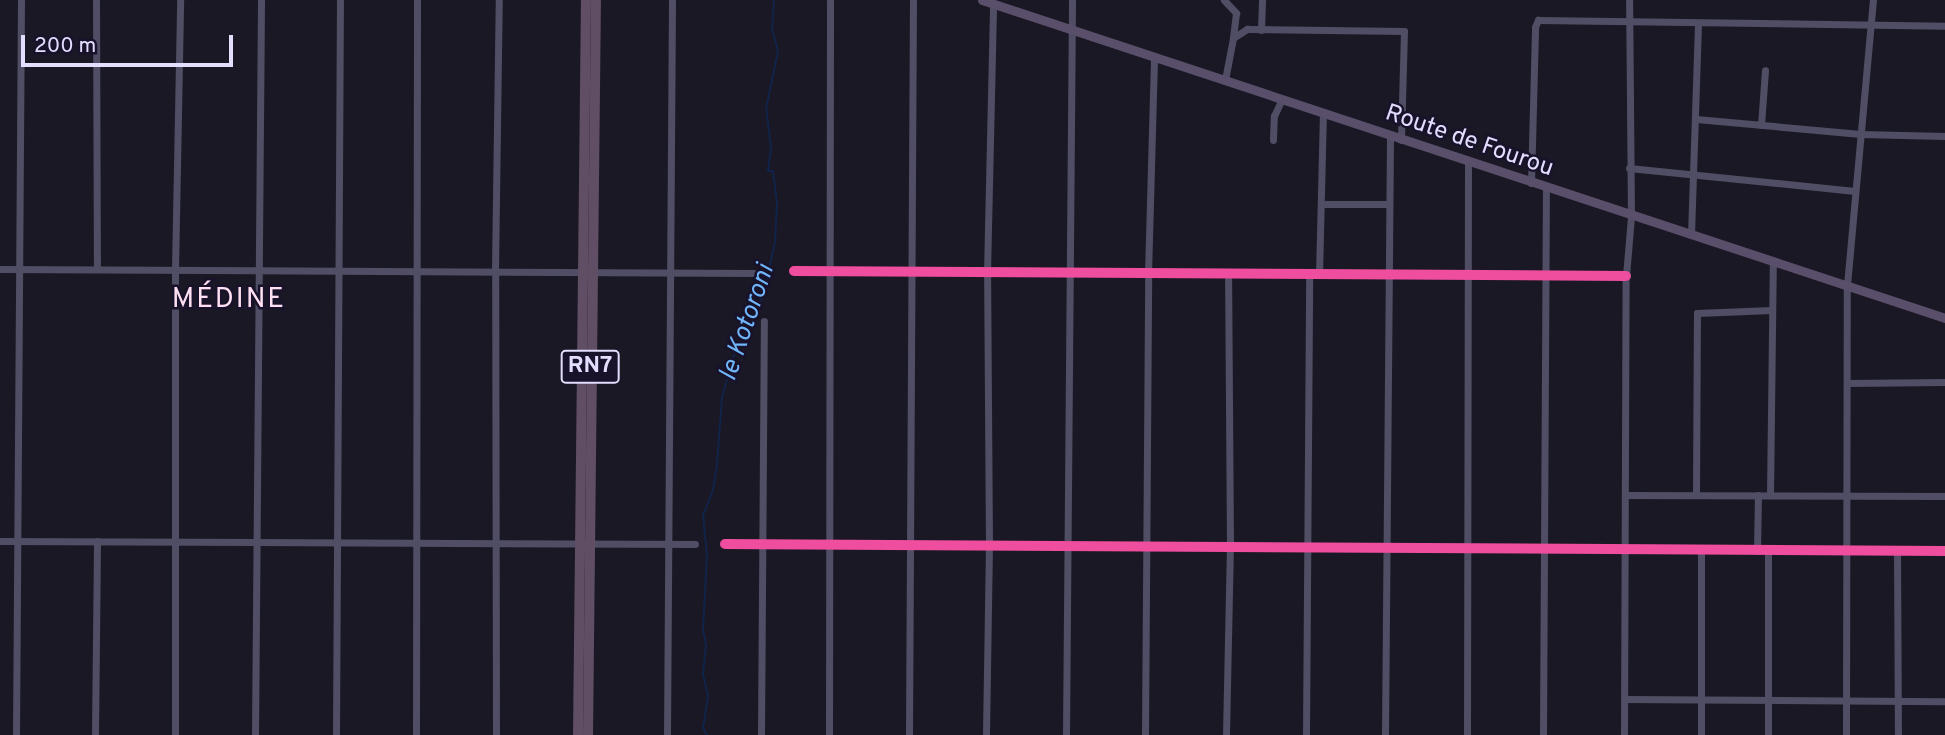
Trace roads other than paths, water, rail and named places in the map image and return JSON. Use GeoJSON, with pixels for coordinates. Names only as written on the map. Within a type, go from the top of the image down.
{"type":"FeatureCollection","features":[{"type":"Feature","properties":{"kind":"highway","name":"RN7"},"geometry":{"type":"LineString","coordinates":[[578,735],[584,543],[586,0]]}},
{"type":"Feature","properties":{"kind":"highway","name":"RN7"},"geometry":{"type":"LineString","coordinates":[[586,271],[596,0]]}},
{"type":"Feature","properties":{"kind":"highway","name":"RN7"},"geometry":{"type":"LineString","coordinates":[[584,543],[588,735]]}},
{"type":"Feature","properties":{"kind":"main road","name":"Route de Fourou"},"geometry":{"type":"LineString","coordinates":[[982,0],[1945,318]]}},
{"type":"Feature","properties":{"kind":"street"},"geometry":{"type":"LineString","coordinates":[[16,735],[21,0]]}},
{"type":"Feature","properties":{"kind":"street"},"geometry":{"type":"LineString","coordinates":[[96,0],[97,270]]}},
{"type":"Feature","properties":{"kind":"street"},"geometry":{"type":"LineString","coordinates":[[175,735],[175,270],[180,0]]}},
{"type":"Feature","properties":{"kind":"street"},"geometry":{"type":"LineString","coordinates":[[255,735],[256,270],[261,0]]}},
{"type":"Feature","properties":{"kind":"street"},"geometry":{"type":"LineString","coordinates":[[336,735],[340,0]]}},
{"type":"Feature","properties":{"kind":"street"},"geometry":{"type":"LineString","coordinates":[[416,735],[417,0]]}},
{"type":"Feature","properties":{"kind":"street"},"geometry":{"type":"LineString","coordinates":[[496,735],[495,270],[499,0]]}},
{"type":"Feature","properties":{"kind":"street"},"geometry":{"type":"LineString","coordinates":[[667,735],[672,0]]}},
{"type":"Feature","properties":{"kind":"street"},"geometry":{"type":"LineString","coordinates":[[829,735],[830,0]]}},
{"type":"Feature","properties":{"kind":"street"},"geometry":{"type":"LineString","coordinates":[[909,735],[914,0]]}},
{"type":"Feature","properties":{"kind":"street"},"geometry":{"type":"LineString","coordinates":[[1066,735],[1072,0]]}},
{"type":"Feature","properties":{"kind":"street"},"geometry":{"type":"LineString","coordinates":[[1224,0],[1236,13],[1225,80]]}},
{"type":"Feature","properties":{"kind":"street"},"geometry":{"type":"LineString","coordinates":[[1261,30],[1262,0]]}},
{"type":"Feature","properties":{"kind":"street"},"geometry":{"type":"LineString","coordinates":[[1624,735],[1626,276],[1631,216],[1629,0]]}},
{"type":"Feature","properties":{"kind":"street"},"geometry":{"type":"LineString","coordinates":[[1846,735],[1847,285],[1873,0]]}},
{"type":"Feature","properties":{"kind":"street"},"geometry":{"type":"LineString","coordinates":[[986,735],[989,546],[987,273],[993,4]]}},
{"type":"Feature","properties":{"kind":"street"},"geometry":{"type":"LineString","coordinates":[[1531,183],[1534,39],[1538,20],[1870,27],[1945,26]]}},
{"type":"Feature","properties":{"kind":"street"},"geometry":{"type":"LineString","coordinates":[[1691,235],[1698,24]]}},
{"type":"Feature","properties":{"kind":"street"},"geometry":{"type":"LineString","coordinates":[[1233,38],[1247,29],[1404,31],[1401,140]]}},
{"type":"Feature","properties":{"kind":"street"},"geometry":{"type":"LineString","coordinates":[[1145,735],[1148,274],[1154,57]]}},
{"type":"Feature","properties":{"kind":"street"},"geometry":{"type":"LineString","coordinates":[[1761,125],[1765,70]]}},
{"type":"Feature","properties":{"kind":"street"},"geometry":{"type":"LineString","coordinates":[[1273,140],[1274,116],[1282,99]]}},
{"type":"Feature","properties":{"kind":"street"},"geometry":{"type":"LineString","coordinates":[[1319,275],[1323,113]]}},
{"type":"Feature","properties":{"kind":"street"},"geometry":{"type":"LineString","coordinates":[[1696,119],[1860,134],[1945,136]]}},
{"type":"Feature","properties":{"kind":"street"},"geometry":{"type":"LineString","coordinates":[[1385,735],[1390,135]]}},
{"type":"Feature","properties":{"kind":"street"},"geometry":{"type":"LineString","coordinates":[[1467,735],[1470,275],[1468,162]]}},
{"type":"Feature","properties":{"kind":"street"},"geometry":{"type":"LineString","coordinates":[[1629,168],[1855,191]]}},
{"type":"Feature","properties":{"kind":"street"},"geometry":{"type":"LineString","coordinates":[[1543,735],[1546,188]]}},
{"type":"Feature","properties":{"kind":"street"},"geometry":{"type":"LineString","coordinates":[[1321,204],[1389,204]]}},
{"type":"Feature","properties":{"kind":"street"},"geometry":{"type":"LineString","coordinates":[[1770,495],[1773,261]]}},
{"type":"Feature","properties":{"kind":"street"},"geometry":{"type":"LineString","coordinates":[[0,269],[754,273]]}},
{"type":"Feature","properties":{"kind":"street"},"geometry":{"type":"LineString","coordinates":[[794,271],[1626,276]]}},
{"type":"Feature","properties":{"kind":"street"},"geometry":{"type":"LineString","coordinates":[[1226,735],[1230,547],[1228,274]]}},
{"type":"Feature","properties":{"kind":"street"},"geometry":{"type":"LineString","coordinates":[[1306,735],[1309,275]]}},
{"type":"Feature","properties":{"kind":"street"},"geometry":{"type":"LineString","coordinates":[[1696,495],[1697,313],[1771,310]]}},
{"type":"Feature","properties":{"kind":"street"},"geometry":{"type":"LineString","coordinates":[[761,735],[764,321]]}},
{"type":"Feature","properties":{"kind":"street"},"geometry":{"type":"LineString","coordinates":[[1847,383],[1945,382]]}},
{"type":"Feature","properties":{"kind":"street"},"geometry":{"type":"LineString","coordinates":[[1625,495],[1945,496]]}},
{"type":"Feature","properties":{"kind":"street"},"geometry":{"type":"LineString","coordinates":[[1757,551],[1758,495]]}},
{"type":"Feature","properties":{"kind":"street"},"geometry":{"type":"LineString","coordinates":[[0,541],[695,544]]}},
{"type":"Feature","properties":{"kind":"street"},"geometry":{"type":"LineString","coordinates":[[95,735],[97,541]]}},
{"type":"Feature","properties":{"kind":"street"},"geometry":{"type":"LineString","coordinates":[[725,544],[1945,551]]}},
{"type":"Feature","properties":{"kind":"street"},"geometry":{"type":"LineString","coordinates":[[1700,735],[1701,550]]}},
{"type":"Feature","properties":{"kind":"street"},"geometry":{"type":"LineString","coordinates":[[1768,551],[1768,735]]}},
{"type":"Feature","properties":{"kind":"street"},"geometry":{"type":"LineString","coordinates":[[1897,551],[1898,735]]}},
{"type":"Feature","properties":{"kind":"street"},"geometry":{"type":"LineString","coordinates":[[1625,699],[1945,701]]}},
{"type":"Feature","properties":{"kind":"waterway","name":"le Kotoroni"},"geometry":{"type":"LineString","coordinates":[[707,735],[703,728],[708,696],[703,674],[707,556],[703,515],[713,490],[722,397],[733,357],[751,326],[764,292],[775,242],[777,203],[773,171],[768,171],[771,147],[766,109],[778,51],[772,29],[774,0]]}},
{"type":"Feature","properties":{"kind":"district","name":"MÉDINE"},"geometry":{"type":"Point","coordinates":[229,300]}}]}
